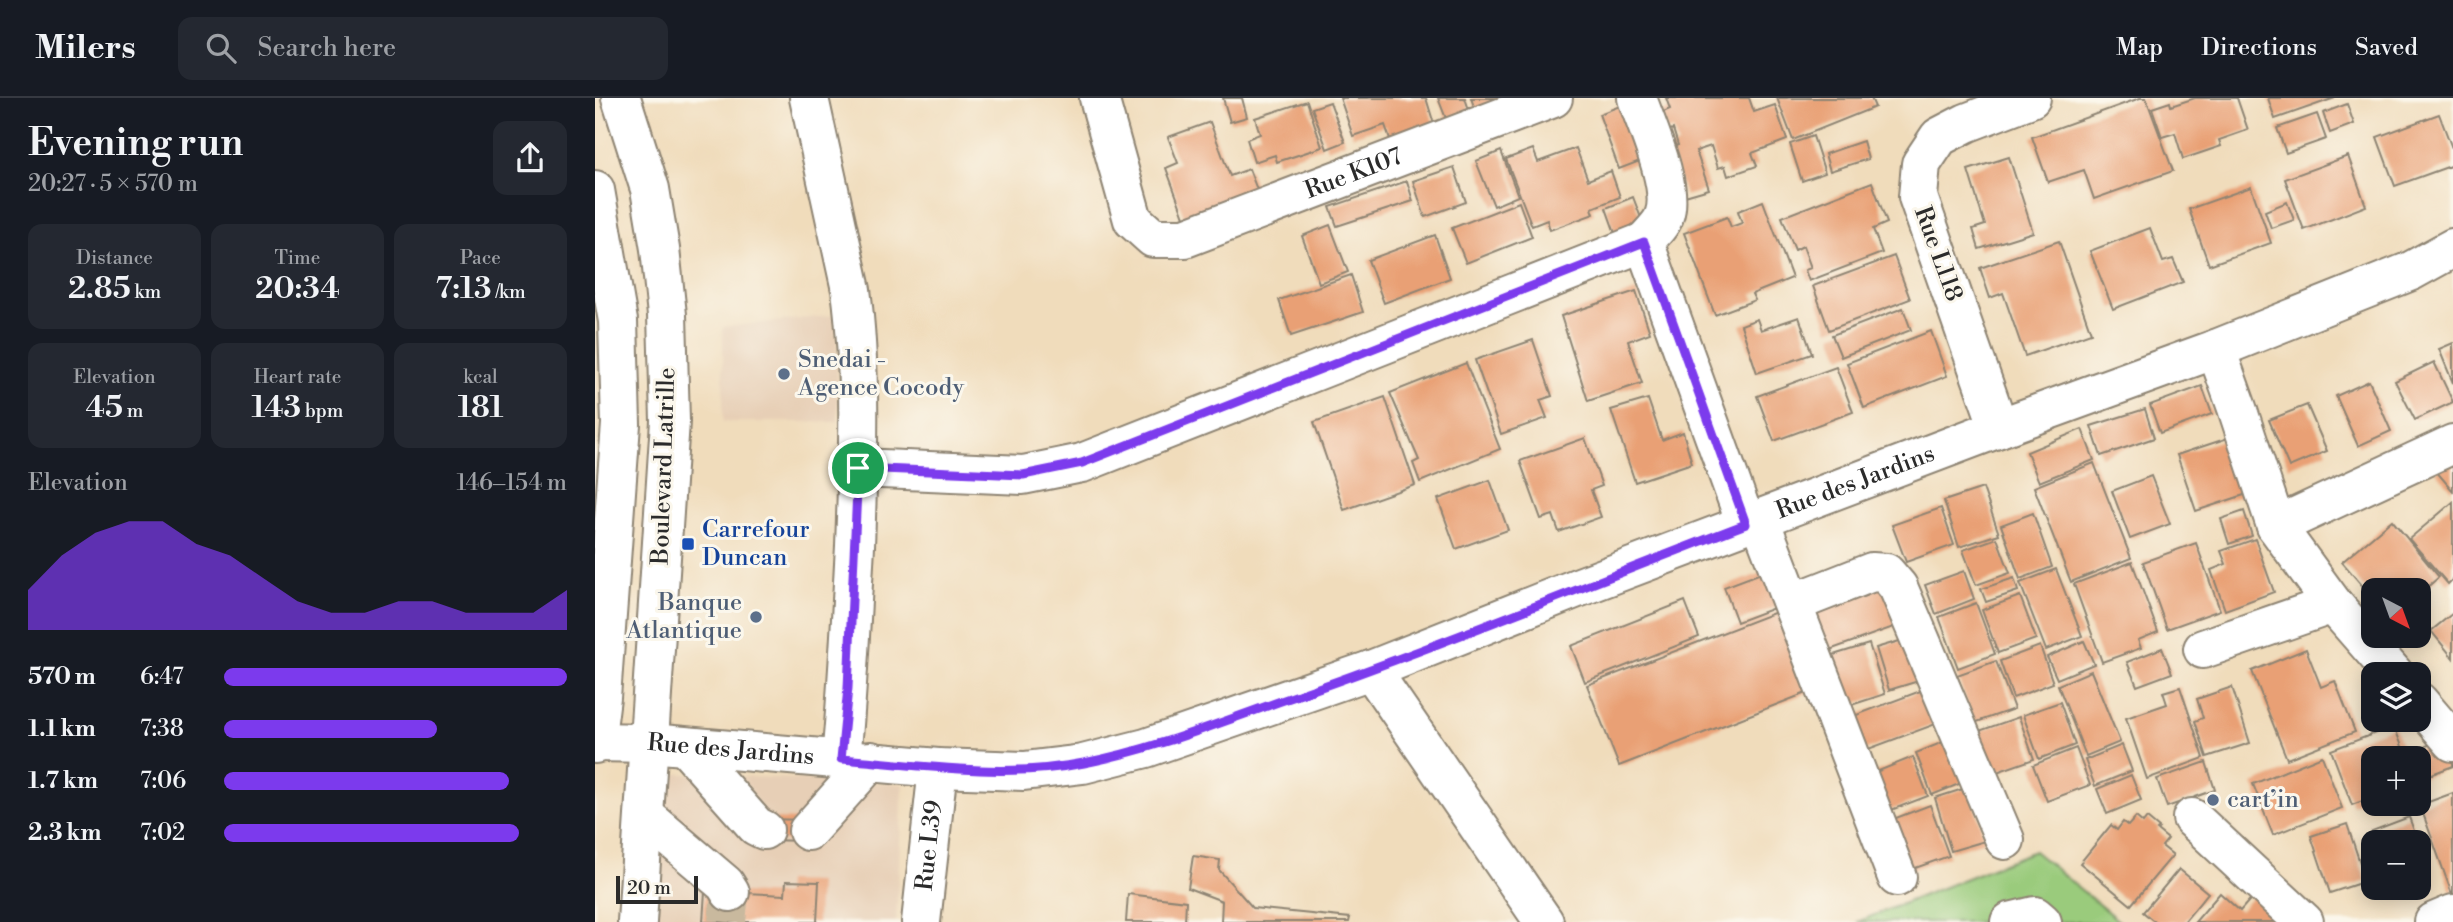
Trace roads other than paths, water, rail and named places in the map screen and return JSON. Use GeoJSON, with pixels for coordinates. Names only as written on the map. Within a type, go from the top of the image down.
{"type":"FeatureCollection","features":[{"type":"Feature","properties":{"kind":"street","name":"Boulevard Latrille"},"geometry":{"type":"LineString","coordinates":[[621,98],[650,189],[660,249],[667,315],[670,421],[668,745],[645,817],[637,922]]}},
{"type":"Feature","properties":{"kind":"street"},"geometry":{"type":"LineString","coordinates":[[808,831],[856,760],[848,688],[858,468],[853,303],[809,98]]}},
{"type":"Feature","properties":{"kind":"street","name":"Rue K107"},"geometry":{"type":"LineString","coordinates":[[1099,98],[1133,220],[1153,238],[1185,237],[1553,98]]}},
{"type":"Feature","properties":{"kind":"street"},"geometry":{"type":"LineString","coordinates":[[858,468],[1023,475],[1082,463],[1644,242],[1664,219],[1668,202],[1666,184],[1637,98]]}},
{"type":"Feature","properties":{"kind":"street","name":"Rue L118"},"geometry":{"type":"LineString","coordinates":[[1999,428],[1918,197],[1921,164],[1939,137],[1966,123],[2031,98]]}},
{"type":"Feature","properties":{"kind":"street","name":"Boulevard Latrille"},"geometry":{"type":"LineString","coordinates":[[595,190],[618,321],[621,424],[601,697],[595,742]]}},
{"type":"Feature","properties":{"kind":"street"},"geometry":{"type":"LineString","coordinates":[[1644,242],[1753,522],[1793,603],[1897,877]]}},
{"type":"Feature","properties":{"kind":"street","name":"Rue des Jardins"},"geometry":{"type":"LineString","coordinates":[[595,742],[668,745],[938,768],[1024,771],[1083,764],[1146,748],[1371,670],[1999,428],[2215,349],[2411,271],[2453,248]]}},
{"type":"Feature","properties":{"kind":"street"},"geometry":{"type":"LineString","coordinates":[[2215,349],[2276,526],[2333,604],[2384,662]]}},
{"type":"Feature","properties":{"kind":"street"},"geometry":{"type":"LineString","coordinates":[[2276,526],[2453,444]]}},
{"type":"Feature","properties":{"kind":"street"},"geometry":{"type":"LineString","coordinates":[[1793,603],[1872,572],[1887,573],[1898,587],[2004,840]]}},
{"type":"Feature","properties":{"kind":"street"},"geometry":{"type":"LineString","coordinates":[[2203,649],[2333,604]]}},
{"type":"Feature","properties":{"kind":"street"},"geometry":{"type":"LineString","coordinates":[[1371,670],[1544,922]]}},
{"type":"Feature","properties":{"kind":"street"},"geometry":{"type":"LineString","coordinates":[[2431,716],[2453,742]]}},
{"type":"Feature","properties":{"kind":"street"},"geometry":{"type":"LineString","coordinates":[[668,745],[756,826],[764,830]]}},
{"type":"Feature","properties":{"kind":"street","name":"Rue L39"},"geometry":{"type":"LineString","coordinates":[[921,922],[938,768]]}},
{"type":"Feature","properties":{"kind":"street"},"geometry":{"type":"LineString","coordinates":[[645,817],[725,884],[730,892]]}},
{"type":"Feature","properties":{"kind":"street"},"geometry":{"type":"LineString","coordinates":[[2192,818],[2304,922]]}},
{"type":"Feature","properties":{"kind":"street"},"geometry":{"type":"LineString","coordinates":[[2434,922],[2453,914]]}},
{"type":"Feature","properties":{"kind":"street"},"geometry":{"type":"LineString","coordinates":[[2010,922],[2035,916],[2042,922]]}},
{"type":"Feature","properties":{"kind":"tunnel"},"geometry":{"type":"LineString","coordinates":[[727,922],[730,892]]}},
{"type":"Feature","properties":{"kind":"place","name":"Snedai - Agence Cocody"},"geometry":{"type":"Point","coordinates":[784,374]}},
{"type":"Feature","properties":{"kind":"place","name":"Carrefour Duncan"},"geometry":{"type":"Point","coordinates":[688,544]}},
{"type":"Feature","properties":{"kind":"place","name":"Banque Atlantique"},"geometry":{"type":"Point","coordinates":[756,617]}},
{"type":"Feature","properties":{"kind":"place","name":"cart’in"},"geometry":{"type":"Point","coordinates":[2213,800]}}]}
